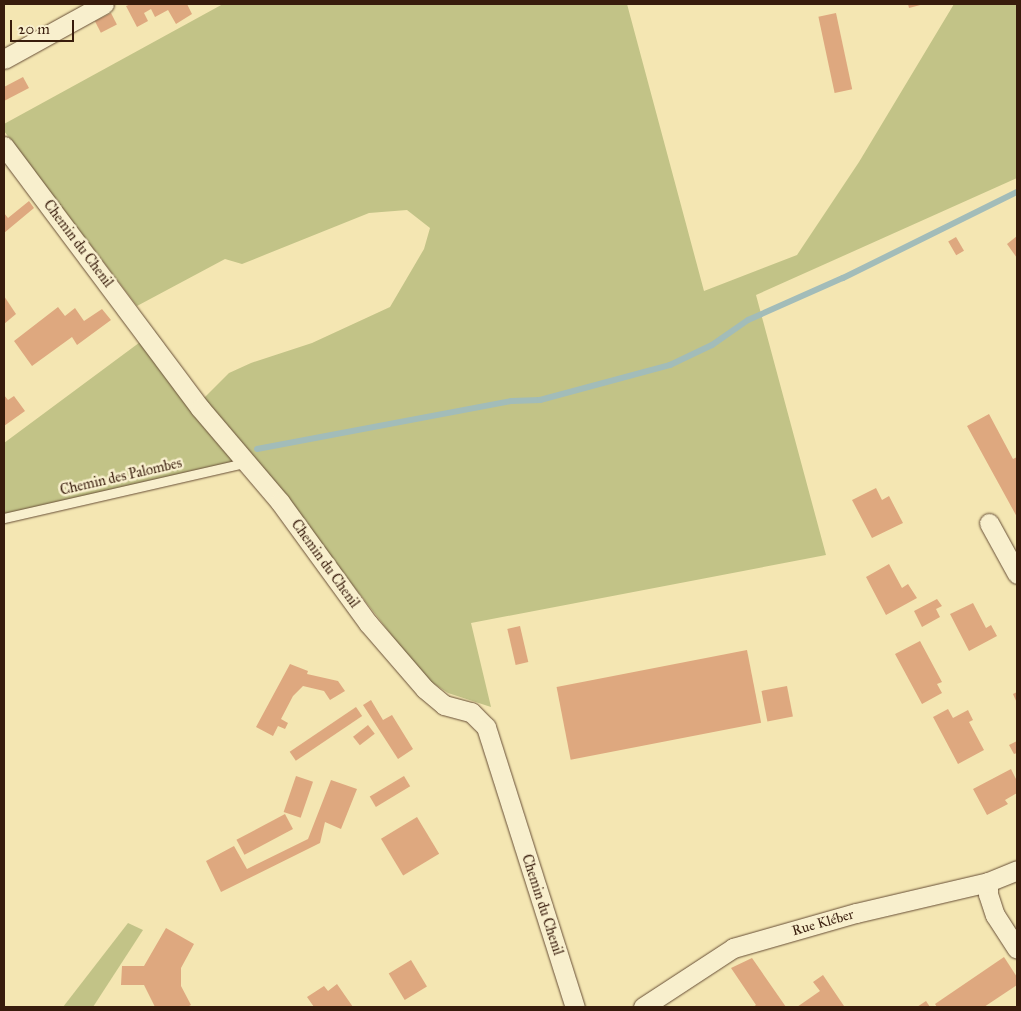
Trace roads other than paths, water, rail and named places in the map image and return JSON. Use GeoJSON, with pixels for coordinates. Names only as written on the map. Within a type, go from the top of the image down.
{"type":"FeatureCollection","features":[{"type":"Feature","properties":{"kind":"street"},"geometry":{"type":"LineString","coordinates":[[4,59],[104,4]]}},
{"type":"Feature","properties":{"kind":"street","name":"Chemin du Chenil"},"geometry":{"type":"LineString","coordinates":[[4,146],[200,408],[280,502],[368,623],[425,689],[444,705],[471,712],[486,727],[575,1007]]}},
{"type":"Feature","properties":{"kind":"street"},"geometry":{"type":"LineString","coordinates":[[989,523],[1017,574]]}},
{"type":"Feature","properties":{"kind":"street","name":"Rue Kléber"},"geometry":{"type":"LineString","coordinates":[[643,1007],[733,948],[856,913],[988,882],[1017,870]]}},
{"type":"Feature","properties":{"kind":"street"},"geometry":{"type":"LineString","coordinates":[[988,882],[988,894],[995,915],[1017,949]]}},
{"type":"Feature","properties":{"kind":"lane","name":"Chemin des Palombes"},"geometry":{"type":"LineString","coordinates":[[4,518],[245,463]]}},
{"type":"Feature","properties":{"kind":"waterway"},"geometry":{"type":"LineString","coordinates":[[257,449],[512,401],[540,400],[670,365],[712,345],[748,320],[843,278],[1017,192]]}}]}
